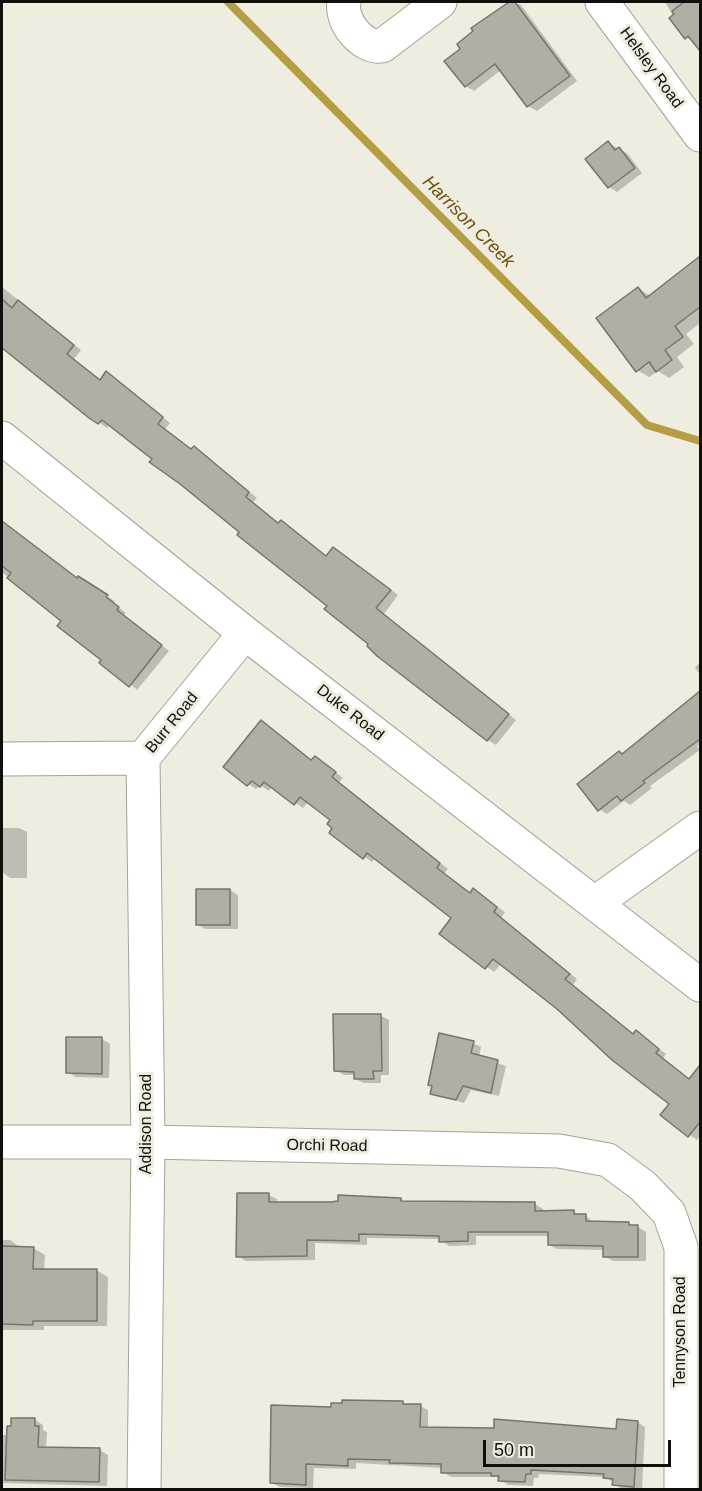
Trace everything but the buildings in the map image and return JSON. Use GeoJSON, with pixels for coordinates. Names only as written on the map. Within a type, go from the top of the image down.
{"type":"FeatureCollection","features":[{"type":"Feature","properties":{"kind":"street"},"geometry":{"type":"LineString","coordinates":[[344,2],[344,14],[355,32],[365,44],[374,48],[382,46],[440,2]]}},
{"type":"Feature","properties":{"kind":"street","name":"Helsley Road"},"geometry":{"type":"LineString","coordinates":[[602,2],[700,135]]}},
{"type":"Feature","properties":{"kind":"street","name":"Duke Road"},"geometry":{"type":"LineString","coordinates":[[2,438],[245,633],[700,986]]}},
{"type":"Feature","properties":{"kind":"street","name":"Burr Road"},"geometry":{"type":"LineString","coordinates":[[2,759],[143,758],[245,633]]}},
{"type":"Feature","properties":{"kind":"street","name":"Addison Road"},"geometry":{"type":"LineString","coordinates":[[143,758],[148,1142],[144,1490]]}},
{"type":"Feature","properties":{"kind":"street"},"geometry":{"type":"LineString","coordinates":[[595,903],[700,828]]}},
{"type":"Feature","properties":{"kind":"street","name":"Orchi Road"},"geometry":{"type":"LineString","coordinates":[[2,1142],[148,1142],[559,1151],[608,1160],[644,1186]]}},
{"type":"Feature","properties":{"kind":"street","name":"Tennyson Road"},"geometry":{"type":"LineString","coordinates":[[644,1186],[669,1213],[681,1247],[681,1490]]}},
{"type":"Feature","properties":{"kind":"waterway","name":"Harrison Creek"},"geometry":{"type":"LineString","coordinates":[[228,2],[647,425],[700,441]]}}]}
